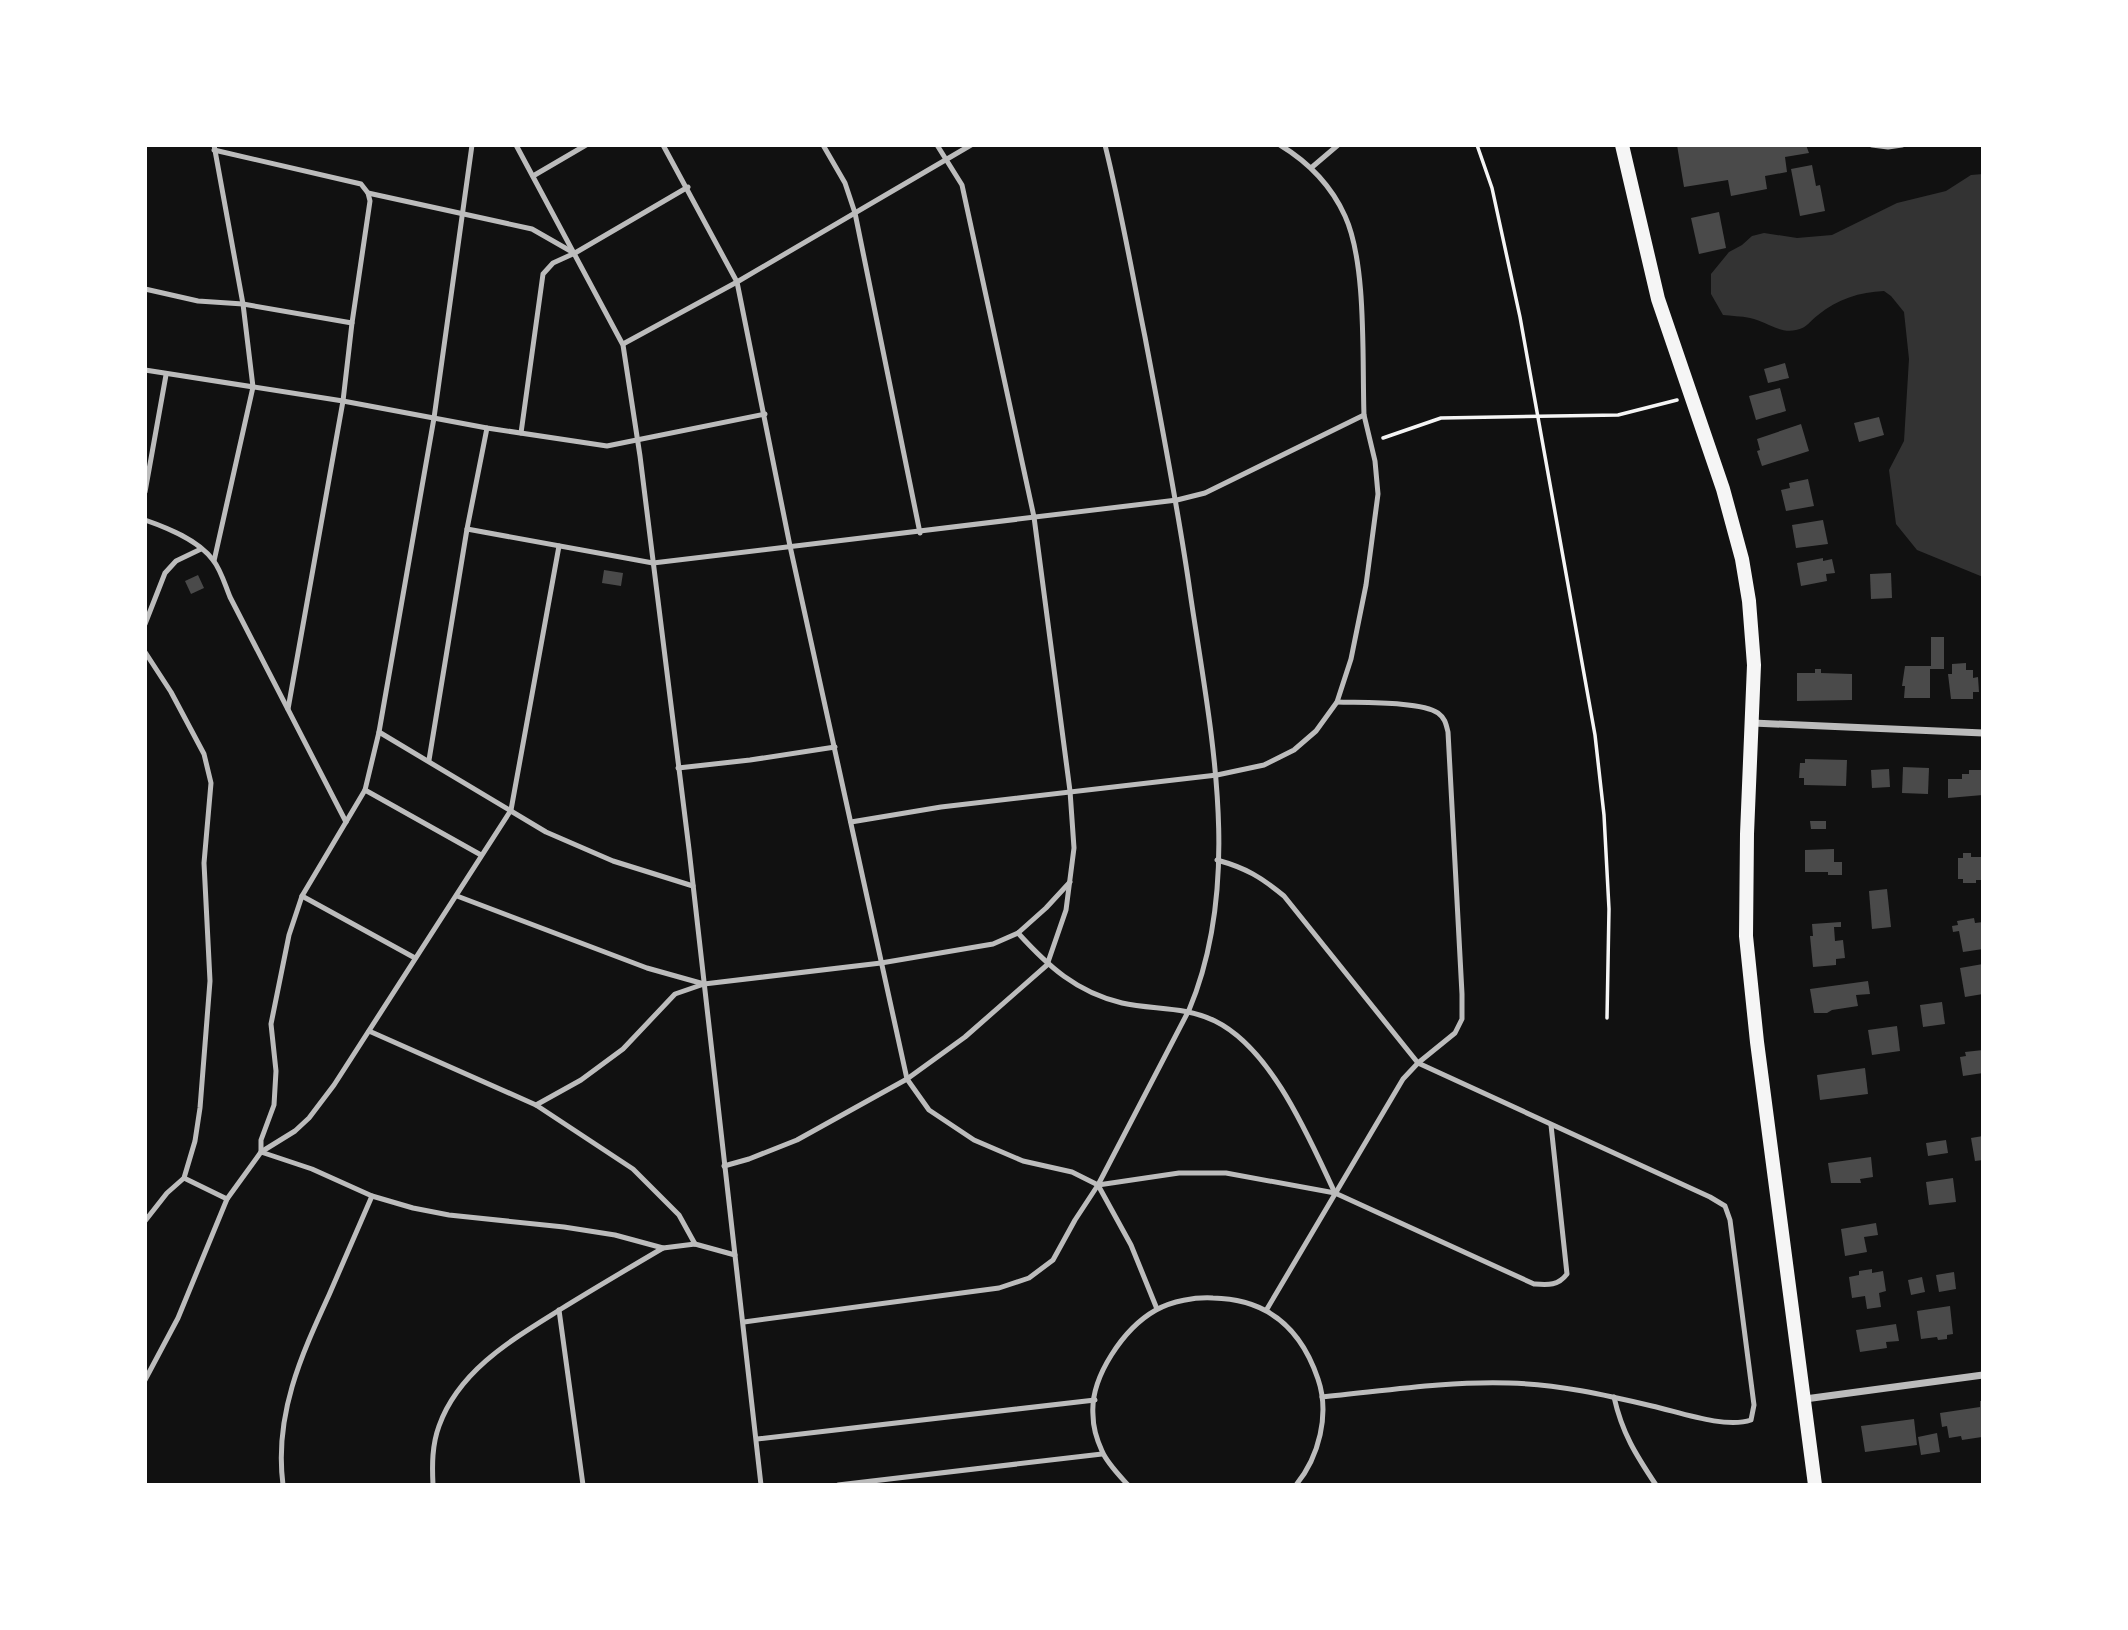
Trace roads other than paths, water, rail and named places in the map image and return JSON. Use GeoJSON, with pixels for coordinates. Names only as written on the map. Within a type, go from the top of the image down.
{"type":"FeatureCollection","features":[{"type":"Feature","properties":{"kind":"main road"},"geometry":{"type":"LineString","coordinates":[[1622,145],[1658,299],[1723,489],[1742,559],[1749,601],[1754,665],[1746,936],[1757,1042],[1815,1485]]}},
{"type":"Feature","properties":{"kind":"street"},"geometry":{"type":"LineString","coordinates":[[1753,723],[1983,733]]}},
{"type":"Feature","properties":{"kind":"street"},"geometry":{"type":"LineString","coordinates":[[1805,1399],[1983,1375]]}},
{"type":"Feature","properties":{"kind":"lane"},"geometry":{"type":"LineString","coordinates":[[261,1152],[261,1140],[274,1105],[276,1071],[271,1024],[275,993],[289,935],[302,896],[365,790],[379,732],[434,418],[472,145]]}},
{"type":"Feature","properties":{"kind":"lane"},"geometry":{"type":"LineString","coordinates":[[516,145],[623,344],[638,441],[693,886],[761,1485]]}},
{"type":"Feature","properties":{"kind":"lane"},"geometry":{"type":"LineString","coordinates":[[533,176],[586,145]]}},
{"type":"Feature","properties":{"kind":"lane"},"geometry":{"type":"LineString","coordinates":[[663,145],[737,282],[790,546],[907,1079],[929,1110],[974,1140],[1023,1161],[1072,1172],[1098,1185],[1131,1245],[1157,1309]]}},
{"type":"Feature","properties":{"kind":"lane"},"geometry":{"type":"LineString","coordinates":[[823,145],[845,183],[855,213],[920,533]]}},
{"type":"Feature","properties":{"kind":"lane"},"geometry":{"type":"LineString","coordinates":[[724,1166],[797,1140],[907,1079],[965,1037],[1047,965],[1066,910],[1074,848],[1070,791],[1034,517],[962,185],[937,145]]}},
{"type":"Feature","properties":{"kind":"lane"},"geometry":{"type":"LineString","coordinates":[[623,344],[737,282],[971,145]]}},
{"type":"Feature","properties":{"kind":"lane"},"geometry":{"type":"LineString","coordinates":[[744,1322],[999,1288],[1029,1279],[1053,1260],[1098,1185],[1189,1010],[1199,985],[1209,946],[1217,860],[1217,775],[1177,500],[1105,145]]}},
{"type":"Feature","properties":{"kind":"lane"},"geometry":{"type":"LineString","coordinates":[[851,822],[941,807],[1217,775],[1264,765],[1294,750],[1316,731],[1337,702],[1351,659],[1378,494],[1364,415],[1355,250],[1345,216],[1324,182],[1301,158],[1280,145]]}},
{"type":"Feature","properties":{"kind":"lane"},"geometry":{"type":"LineString","coordinates":[[1311,168],[1338,145]]}},
{"type":"Feature","properties":{"kind":"lane"},"geometry":{"type":"LineString","coordinates":[[1871,145],[1902,145]]}},
{"type":"Feature","properties":{"kind":"lane"},"geometry":{"type":"LineString","coordinates":[[214,561],[253,387],[243,304],[214,148],[361,184],[370,201],[343,401],[288,709]]}},
{"type":"Feature","properties":{"kind":"lane"},"geometry":{"type":"LineString","coordinates":[[521,433],[543,274],[553,262],[575,253],[688,187]]}},
{"type":"Feature","properties":{"kind":"lane"},"geometry":{"type":"LineString","coordinates":[[368,193],[532,229],[575,253]]}},
{"type":"Feature","properties":{"kind":"lane"},"geometry":{"type":"LineString","coordinates":[[145,289],[198,301],[243,304],[352,323]]}},
{"type":"Feature","properties":{"kind":"lane"},"geometry":{"type":"LineString","coordinates":[[145,370],[607,446],[765,414]]}},
{"type":"Feature","properties":{"kind":"lane"},"geometry":{"type":"LineString","coordinates":[[145,492],[166,375]]}},
{"type":"Feature","properties":{"kind":"lane"},"geometry":{"type":"LineString","coordinates":[[467,529],[653,563],[920,533],[1177,500],[1205,493],[1364,415]]}},
{"type":"Feature","properties":{"kind":"lane"},"geometry":{"type":"LineString","coordinates":[[429,760],[467,529],[487,428]]}},
{"type":"Feature","properties":{"kind":"lane"},"geometry":{"type":"LineString","coordinates":[[145,520],[169,528],[214,561],[346,822]]}},
{"type":"Feature","properties":{"kind":"lane"},"geometry":{"type":"LineString","coordinates":[[145,1380],[178,1318],[227,1199],[261,1152],[295,1131],[309,1118],[334,1085],[511,810],[558,546]]}},
{"type":"Feature","properties":{"kind":"lane"},"geometry":{"type":"LineString","coordinates":[[145,624],[165,573],[176,561],[201,549]]}},
{"type":"Feature","properties":{"kind":"lane"},"geometry":{"type":"LineString","coordinates":[[145,652],[172,692],[204,754],[211,783],[204,863],[210,981],[207,1040],[195,1141],[184,1178],[167,1193],[145,1222]]}},
{"type":"Feature","properties":{"kind":"lane"},"geometry":{"type":"LineString","coordinates":[[1267,1310],[1403,1079],[1455,1033],[1462,1019],[1446,720],[1436,711],[1413,706],[1337,702]]}},
{"type":"Feature","properties":{"kind":"lane"},"geometry":{"type":"LineString","coordinates":[[379,732],[546,832],[613,861],[693,886]]}},
{"type":"Feature","properties":{"kind":"lane"},"geometry":{"type":"LineString","coordinates":[[678,768],[835,747]]}},
{"type":"Feature","properties":{"kind":"lane"},"geometry":{"type":"LineString","coordinates":[[365,790],[481,855]]}},
{"type":"Feature","properties":{"kind":"lane"},"geometry":{"type":"LineString","coordinates":[[1217,860],[1262,877],[1284,896],[1418,1063],[1710,1197],[1725,1206],[1730,1220],[1754,1405],[1751,1420],[1741,1423],[1719,1421],[1614,1397],[1511,1383],[1465,1384],[1322,1397]]}},
{"type":"Feature","properties":{"kind":"lane"},"geometry":{"type":"LineString","coordinates":[[536,1105],[580,1080],[623,1049],[675,994],[704,984],[881,963],[993,944],[1018,933],[1070,882]]}},
{"type":"Feature","properties":{"kind":"lane"},"geometry":{"type":"LineString","coordinates":[[302,896],[415,958]]}},
{"type":"Feature","properties":{"kind":"lane"},"geometry":{"type":"LineString","coordinates":[[457,896],[647,968],[704,984]]}},
{"type":"Feature","properties":{"kind":"lane"},"geometry":{"type":"LineString","coordinates":[[1018,933],[1047,965],[1087,991],[1120,1002],[1189,1010],[1218,1022],[1247,1045],[1292,1108],[1335,1193]]}},
{"type":"Feature","properties":{"kind":"lane"},"geometry":{"type":"LineString","coordinates":[[369,1031],[536,1105],[633,1169],[679,1215],[695,1244]]}},
{"type":"Feature","properties":{"kind":"lane"},"geometry":{"type":"LineString","coordinates":[[1098,1185],[1179,1173],[1226,1173],[1335,1193],[1534,1284],[1548,1286],[1562,1281],[1567,1274],[1551,1125]]}},
{"type":"Feature","properties":{"kind":"lane"},"geometry":{"type":"LineString","coordinates":[[261,1152],[312,1169],[372,1196],[414,1209],[564,1227],[615,1235],[663,1248],[695,1244],[735,1255]]}},
{"type":"Feature","properties":{"kind":"lane"},"geometry":{"type":"LineString","coordinates":[[184,1178],[227,1199]]}},
{"type":"Feature","properties":{"kind":"lane"},"geometry":{"type":"LineString","coordinates":[[284,1485],[281,1439],[290,1387],[304,1349],[372,1196]]}},
{"type":"Feature","properties":{"kind":"lane"},"geometry":{"type":"LineString","coordinates":[[433,1485],[432,1456],[438,1427],[454,1395],[486,1360],[514,1338],[663,1248]]}},
{"type":"Feature","properties":{"kind":"lane"},"geometry":{"type":"LineString","coordinates":[[1128,1485],[1102,1454],[1092,1413],[1098,1381],[1112,1353],[1134,1327],[1157,1309],[1205,1297],[1247,1301],[1267,1310],[1301,1342],[1311,1359],[1322,1397],[1321,1425],[1311,1463],[1296,1485]]}},
{"type":"Feature","properties":{"kind":"lane"},"geometry":{"type":"LineString","coordinates":[[559,1310],[583,1485]]}},
{"type":"Feature","properties":{"kind":"lane"},"geometry":{"type":"LineString","coordinates":[[1614,1397],[1628,1442],[1656,1485]]}},
{"type":"Feature","properties":{"kind":"lane"},"geometry":{"type":"LineString","coordinates":[[757,1439],[1095,1400]]}},
{"type":"Feature","properties":{"kind":"lane"},"geometry":{"type":"LineString","coordinates":[[838,1485],[1102,1454]]}}]}
